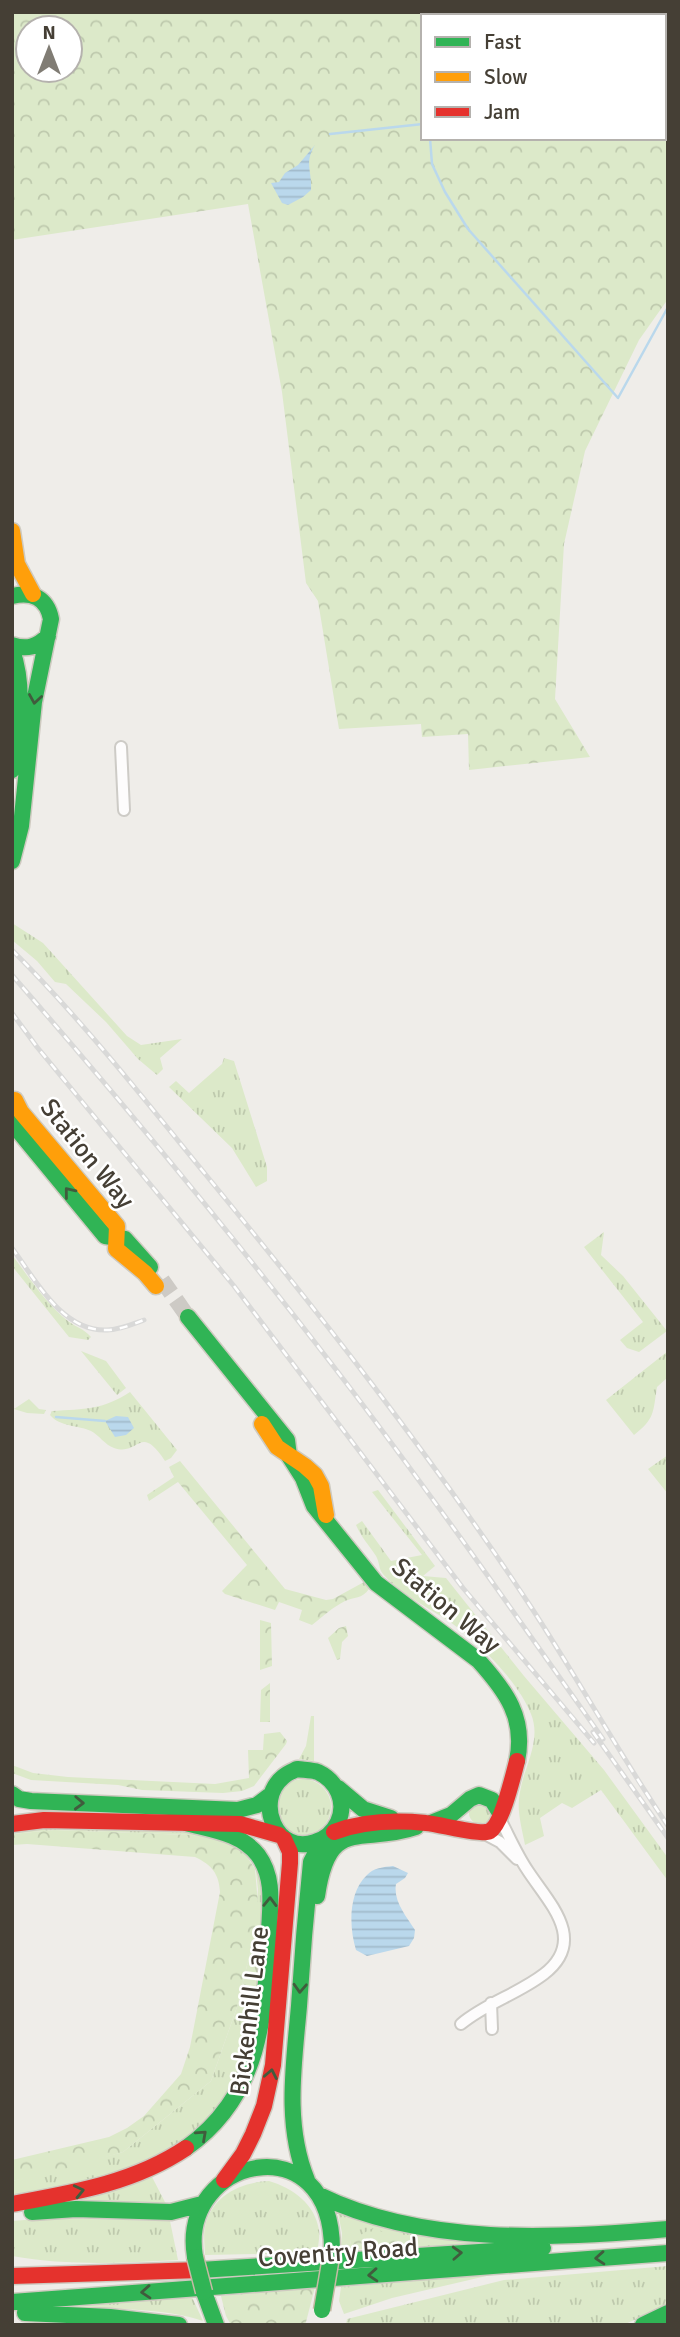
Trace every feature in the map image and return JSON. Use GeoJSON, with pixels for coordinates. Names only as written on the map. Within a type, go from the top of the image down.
{"type":"FeatureCollection","features":[{"type":"Feature","properties":{"kind":"main road"},"geometry":{"type":"LineString","coordinates":[[12,531],[16,566],[33,594],[45,602],[50,611],[51,628],[34,702],[21,826],[12,861]]}},
{"type":"Feature","properties":{"kind":"main road"},"geometry":{"type":"LineString","coordinates":[[12,596],[33,594]]}},
{"type":"Feature","properties":{"kind":"main road"},"geometry":{"type":"LineString","coordinates":[[12,645],[20,648],[33,647],[48,636]]}},
{"type":"Feature","properties":{"kind":"main road"},"geometry":{"type":"LineString","coordinates":[[12,650],[18,665],[20,684],[12,770]]}},
{"type":"Feature","properties":{"kind":"main road","name":"Station Way"},"geometry":{"type":"LineString","coordinates":[[13,1097],[21,1112],[117,1226],[116,1239]]}},
{"type":"Feature","properties":{"kind":"main road","name":"Station Way"},"geometry":{"type":"LineString","coordinates":[[12,1123],[105,1236],[125,1239],[159,1283]]}},
{"type":"Feature","properties":{"kind":"main road","name":"Station Way"},"geometry":{"type":"LineString","coordinates":[[185,1320],[219,1372],[270,1434],[275,1446],[289,1456],[303,1478],[314,1506],[376,1583],[466,1649],[495,1680],[512,1706],[520,1731],[520,1745],[500,1816]]}},
{"type":"Feature","properties":{"kind":"main road"},"geometry":{"type":"LineString","coordinates":[[12,1794],[31,1801],[238,1810],[257,1805],[269,1796],[280,1778],[297,1769],[314,1770],[332,1779],[338,1788],[363,1809],[401,1821]]}},
{"type":"Feature","properties":{"kind":"main road"},"geometry":{"type":"LineString","coordinates":[[304,1937],[315,1919],[321,1872],[331,1849],[356,1835],[403,1832],[456,1813],[472,1798],[487,1796],[501,1787],[514,1773]]}},
{"type":"Feature","properties":{"kind":"main road"},"geometry":{"type":"LineString","coordinates":[[328,1836],[338,1824],[341,1805],[338,1788]]}},
{"type":"Feature","properties":{"kind":"main road"},"geometry":{"type":"LineString","coordinates":[[269,1796],[271,1819],[282,1837]]}},
{"type":"Feature","properties":{"kind":"main road"},"geometry":{"type":"LineString","coordinates":[[12,1824],[44,1820],[240,1824],[282,1837],[290,1843],[305,1845],[342,1827],[363,1824],[401,1821],[477,1832],[493,1829],[500,1816],[496,1802],[487,1796]]}},
{"type":"Feature","properties":{"kind":"main road"},"geometry":{"type":"LineString","coordinates":[[464,1806],[463,1820],[477,1832]]}},
{"type":"Feature","properties":{"kind":"main road"},"geometry":{"type":"LineString","coordinates":[[12,2204],[111,2183],[174,2156],[214,2124],[244,2080],[256,2050],[264,2012],[270,1882],[262,1861],[246,1843],[228,1834],[186,1823]]}},
{"type":"Feature","properties":{"kind":"main road","name":"Bickenhill Lane"},"geometry":{"type":"LineString","coordinates":[[307,2180],[294,2136],[292,2108],[311,1862],[328,1836]]}},
{"type":"Feature","properties":{"kind":"main road","name":"Bickenhill Lane"},"geometry":{"type":"LineString","coordinates":[[202,2204],[243,2154],[264,2106],[273,2065],[290,1863],[290,1853],[282,1837]]}},
{"type":"Feature","properties":{"kind":"main road"},"geometry":{"type":"LineString","coordinates":[[224,2180],[240,2172],[264,2168],[280,2169],[307,2180],[319,2194],[329,2216],[332,2235],[332,2251],[320,2317]]}},
{"type":"Feature","properties":{"kind":"main road"},"geometry":{"type":"LineString","coordinates":[[319,2194],[356,2212],[383,2221],[470,2233],[566,2237],[668,2229]]}},
{"type":"Feature","properties":{"kind":"main road"},"geometry":{"type":"LineString","coordinates":[[12,2213],[76,2209],[171,2212],[202,2204]]}},
{"type":"Feature","properties":{"kind":"main road"},"geometry":{"type":"LineString","coordinates":[[202,2204],[194,2226],[195,2257],[216,2325]]}},
{"type":"Feature","properties":{"kind":"main road","name":"Coventry Road"},"geometry":{"type":"LineString","coordinates":[[12,2276],[158,2273],[668,2239]]}},
{"type":"Feature","properties":{"kind":"main road","name":"Coventry Road"},"geometry":{"type":"LineString","coordinates":[[12,2302],[668,2253]]}},
{"type":"Feature","properties":{"kind":"main road"},"geometry":{"type":"LineString","coordinates":[[12,2264],[87,2269],[211,2264],[291,2265]]}},
{"type":"Feature","properties":{"kind":"main road"},"geometry":{"type":"LineString","coordinates":[[12,2312],[110,2317],[179,2325]]}},
{"type":"Feature","properties":{"kind":"main road"},"geometry":{"type":"LineString","coordinates":[[643,2325],[668,2313]]}},
{"type":"Feature","properties":{"kind":"main road"},"geometry":{"type":"LineString","coordinates":[[663,2325],[668,2322]]}},
{"type":"Feature","properties":{"kind":"street"},"geometry":{"type":"LineString","coordinates":[[121,747],[124,810]]}},
{"type":"Feature","properties":{"kind":"street"},"geometry":{"type":"LineString","coordinates":[[500,1816],[526,1869]]}},
{"type":"Feature","properties":{"kind":"street"},"geometry":{"type":"LineString","coordinates":[[461,2024],[474,2013],[544,1974],[561,1951],[564,1933],[560,1916],[526,1869],[500,1842],[477,1832]]}},
{"type":"Feature","properties":{"kind":"street"},"geometry":{"type":"LineString","coordinates":[[491,2003],[492,2029]]}},
{"type":"Feature","properties":{"kind":"green space"},"geometry":{"type":"Polygon","coordinates":[[[15,12],[668,12],[668,299],[639,340],[585,451],[564,544],[555,699],[590,757],[469,770],[468,734],[422,737],[421,724],[339,729],[318,601],[306,583],[282,392],[248,204],[12,240],[12,18],[14,14],[15,12]]]}},
{"type":"Feature","properties":{"kind":"green space"},"geometry":{"type":"Polygon","coordinates":[[[12,923],[43,943],[127,1036],[141,1045],[182,1039],[160,1058],[163,1069],[157,1075],[138,1059],[106,1022],[66,984],[55,982],[37,961],[12,940],[12,923]]]}},
{"type":"Feature","properties":{"kind":"green space"},"geometry":{"type":"Polygon","coordinates":[[[224,1058],[234,1061],[267,1167],[267,1181],[256,1187],[232,1148],[169,1087],[176,1081],[189,1093],[222,1064],[224,1058]]]}},
{"type":"Feature","properties":{"kind":"green space"},"geometry":{"type":"Polygon","coordinates":[[[604,1232],[601,1255],[623,1276],[667,1331],[639,1352],[627,1348],[620,1340],[643,1322],[584,1247],[604,1232]]]}},
{"type":"Feature","properties":{"kind":"green space"},"geometry":{"type":"Polygon","coordinates":[[[12,1255],[52,1307],[88,1334],[91,1337],[88,1340],[69,1337],[12,1266],[12,1255]]]}},
{"type":"Feature","properties":{"kind":"green space"},"geometry":{"type":"Polygon","coordinates":[[[81,1351],[106,1361],[126,1388],[117,1395],[81,1351]]]}},
{"type":"Feature","properties":{"kind":"green space"},"geometry":{"type":"Polygon","coordinates":[[[668,1351],[668,1377],[657,1387],[654,1409],[649,1419],[634,1435],[606,1400],[668,1351]]]}},
{"type":"Feature","properties":{"kind":"green space"},"geometry":{"type":"Polygon","coordinates":[[[130,1392],[177,1450],[171,1458],[165,1461],[150,1444],[144,1442],[123,1450],[114,1448],[91,1431],[64,1424],[50,1415],[52,1411],[102,1405],[130,1392]]]}},
{"type":"Feature","properties":{"kind":"green space"},"geometry":{"type":"Polygon","coordinates":[[[29,1399],[39,1409],[46,1410],[44,1414],[14,1409],[29,1399]]]}},
{"type":"Feature","properties":{"kind":"green space"},"geometry":{"type":"Polygon","coordinates":[[[668,1455],[668,1494],[648,1469],[668,1455]]]}},
{"type":"Feature","properties":{"kind":"green space"},"geometry":{"type":"Polygon","coordinates":[[[180,1461],[285,1589],[326,1600],[364,1582],[369,1589],[361,1596],[336,1606],[312,1625],[299,1620],[302,1610],[279,1602],[275,1610],[225,1594],[222,1591],[247,1565],[178,1482],[149,1501],[147,1495],[174,1477],[169,1467],[180,1461]]]}},
{"type":"Feature","properties":{"kind":"green space"},"geometry":{"type":"Polygon","coordinates":[[[378,1490],[435,1566],[423,1576],[446,1578],[604,1770],[668,1858],[668,1881],[601,1790],[572,1808],[562,1803],[540,1818],[544,1836],[525,1845],[519,1799],[533,1744],[534,1724],[531,1714],[516,1687],[493,1659],[453,1625],[400,1589],[381,1571],[376,1556],[356,1525],[362,1521],[391,1561],[422,1555],[372,1492],[378,1490]]]}},
{"type":"Feature","properties":{"kind":"green space"},"geometry":{"type":"Polygon","coordinates":[[[260,1620],[271,1623],[272,1666],[260,1670],[260,1620]]]}},
{"type":"Feature","properties":{"kind":"green space"},"geometry":{"type":"Polygon","coordinates":[[[346,1626],[348,1636],[342,1642],[340,1659],[337,1660],[328,1638],[339,1628],[346,1626]]]}},
{"type":"Feature","properties":{"kind":"green space"},"geometry":{"type":"Polygon","coordinates":[[[270,1683],[270,1722],[260,1722],[261,1690],[270,1683]]]}},
{"type":"Feature","properties":{"kind":"green space"},"geometry":{"type":"Polygon","coordinates":[[[311,1716],[314,1716],[314,1761],[299,1759],[306,1746],[311,1716]]]}},
{"type":"Feature","properties":{"kind":"green space"},"geometry":{"type":"Polygon","coordinates":[[[280,1732],[287,1741],[286,1744],[254,1786],[242,1791],[223,1793],[142,1790],[118,1785],[31,1780],[12,1773],[12,1765],[33,1773],[68,1777],[215,1784],[249,1778],[248,1750],[263,1750],[264,1734],[280,1732]]]}},
{"type":"Feature","properties":{"kind":"green space"},"geometry":{"type":"Polygon","coordinates":[[[297,1779],[309,1779],[319,1783],[327,1791],[331,1807],[327,1823],[319,1831],[309,1835],[297,1835],[287,1831],[279,1823],[275,1813],[275,1801],[279,1791],[287,1783],[297,1779]]]}},
{"type":"Feature","properties":{"kind":"green space"},"geometry":{"type":"Polygon","coordinates":[[[480,1802],[488,1805],[491,1813],[488,1821],[480,1824],[472,1821],[469,1813],[472,1805],[480,1802]]]}},
{"type":"Feature","properties":{"kind":"green space"},"geometry":{"type":"Polygon","coordinates":[[[40,1826],[161,1829],[211,1832],[217,1836],[54,1830],[12,1834],[12,1830],[40,1826]]]}},
{"type":"Feature","properties":{"kind":"green space"},"geometry":{"type":"Polygon","coordinates":[[[54,1830],[217,1836],[239,1844],[255,1869],[258,1904],[255,1932],[237,2007],[211,2081],[123,2152],[12,2181],[12,2160],[109,2137],[127,2128],[144,2116],[181,2074],[190,2047],[220,1892],[214,1871],[195,1857],[12,1845],[12,1834],[54,1830]]]}},
{"type":"Feature","properties":{"kind":"green space"},"geometry":{"type":"Polygon","coordinates":[[[254,1855],[268,1907],[245,2071],[201,2131],[131,2170],[12,2198],[12,2181],[123,2152],[211,2081],[237,2007],[255,1932],[258,1889],[254,1855]]]}},
{"type":"Feature","properties":{"kind":"green space"},"geometry":{"type":"Polygon","coordinates":[[[151,2175],[167,2206],[73,2202],[151,2175]]]}},
{"type":"Feature","properties":{"kind":"green space"},"geometry":{"type":"Polygon","coordinates":[[[269,2181],[302,2198],[313,2212],[319,2230],[317,2253],[205,2255],[204,2230],[214,2207],[238,2188],[269,2181]]]}},
{"type":"Feature","properties":{"kind":"green space"},"geometry":{"type":"Polygon","coordinates":[[[338,2213],[510,2242],[408,2247],[351,2240],[349,2250],[341,2249],[342,2233],[338,2213]]]}},
{"type":"Feature","properties":{"kind":"green space"},"geometry":{"type":"Polygon","coordinates":[[[49,2218],[170,2221],[178,2260],[74,2262],[12,2256],[12,2221],[49,2218]]]}},
{"type":"Feature","properties":{"kind":"green space"},"geometry":{"type":"Polygon","coordinates":[[[373,2228],[407,2240],[408,2247],[349,2250],[351,2240],[373,2228]]]}},
{"type":"Feature","properties":{"kind":"green space"},"geometry":{"type":"Polygon","coordinates":[[[668,2266],[668,2305],[623,2325],[346,2325],[347,2319],[504,2280],[668,2266]]]}},
{"type":"Feature","properties":{"kind":"green space"},"geometry":{"type":"Polygon","coordinates":[[[495,2274],[392,2298],[344,2314],[339,2301],[341,2287],[495,2274]]]}},
{"type":"Feature","properties":{"kind":"green space"},"geometry":{"type":"Polygon","coordinates":[[[315,2287],[304,2325],[231,2325],[221,2296],[315,2287]]]}},
{"type":"Feature","properties":{"kind":"green space"},"geometry":{"type":"Polygon","coordinates":[[[192,2297],[203,2321],[154,2311],[66,2306],[192,2297]]]}},
{"type":"Feature","properties":{"kind":"water"},"geometry":{"type":"Polygon","coordinates":[[[315,145],[309,162],[311,190],[288,205],[282,203],[271,183],[279,182],[315,145]]]}},
{"type":"Feature","properties":{"kind":"water"},"geometry":{"type":"Polygon","coordinates":[[[116,1416],[128,1417],[134,1428],[126,1435],[115,1437],[105,1421],[116,1416]]]}},
{"type":"Feature","properties":{"kind":"water"},"geometry":{"type":"Polygon","coordinates":[[[393,1866],[408,1873],[396,1884],[396,1896],[415,1930],[414,1938],[409,1946],[367,1956],[356,1950],[351,1921],[353,1901],[361,1882],[369,1873],[393,1866]]]}},
{"type":"Feature","properties":{"kind":"waterway"},"geometry":{"type":"LineString","coordinates":[[330,134],[421,124]]}},
{"type":"Feature","properties":{"kind":"waterway"},"geometry":{"type":"LineString","coordinates":[[430,140],[432,164],[445,192],[468,229],[618,398],[668,307]]}},
{"type":"Feature","properties":{"kind":"waterway"},"geometry":{"type":"LineString","coordinates":[[56,1417],[105,1421]]}},
{"type":"Feature","properties":{"kind":"tunnel"},"geometry":{"type":"LineString","coordinates":[[162,1280],[188,1317]]}},
{"type":"Feature","properties":{"kind":"railway"},"geometry":{"type":"LineString","coordinates":[[12,950],[88,1032],[136,1089],[291,1280],[415,1441],[531,1607],[668,1826]]}},
{"type":"Feature","properties":{"kind":"railway"},"geometry":{"type":"LineString","coordinates":[[12,975],[176,1169],[334,1367],[437,1505],[603,1739]]}},
{"type":"Feature","properties":{"kind":"railway"},"geometry":{"type":"LineString","coordinates":[[12,1013],[234,1286],[463,1588],[594,1743]]}},
{"type":"Feature","properties":{"kind":"railway"},"geometry":{"type":"LineString","coordinates":[[12,1248],[51,1301],[76,1322],[107,1330],[144,1320]]}},
{"type":"Feature","properties":{"kind":"railway"},"geometry":{"type":"LineString","coordinates":[[593,1732],[668,1838]]}},
{"type":"Feature","properties":{"kind":"traffic: fast"},"geometry":{"type":"LineString","coordinates":[[12,596],[38,598],[46,606],[51,619],[34,702],[21,826],[12,861]]}},
{"type":"Feature","properties":{"kind":"traffic: fast"},"geometry":{"type":"LineString","coordinates":[[12,645],[32,646],[48,636]]}},
{"type":"Feature","properties":{"kind":"traffic: fast"},"geometry":{"type":"LineString","coordinates":[[12,650],[20,695],[12,770]]}},
{"type":"Feature","properties":{"kind":"traffic: fast"},"geometry":{"type":"LineString","coordinates":[[12,1123],[105,1236],[125,1239],[150,1267]]}},
{"type":"Feature","properties":{"kind":"traffic: fast"},"geometry":{"type":"LineString","coordinates":[[188,1317],[287,1440],[289,1456],[303,1478],[314,1506],[376,1583],[478,1660],[497,1683],[516,1718],[519,1731],[517,1761]]}},
{"type":"Feature","properties":{"kind":"traffic: fast"},"geometry":{"type":"LineString","coordinates":[[297,1769],[318,1772],[325,1776],[335,1787],[341,1800],[341,1814],[334,1829],[315,1842],[301,1844],[289,1841],[280,1834],[270,1812],[274,1787],[297,1769]]}},
{"type":"Feature","properties":{"kind":"traffic: fast"},"geometry":{"type":"LineString","coordinates":[[338,1788],[363,1809],[391,1818]]}},
{"type":"Feature","properties":{"kind":"traffic: fast"},"geometry":{"type":"LineString","coordinates":[[12,1794],[19,1799],[31,1801],[238,1810],[257,1805],[269,1796]]}},
{"type":"Feature","properties":{"kind":"traffic: fast"},"geometry":{"type":"LineString","coordinates":[[431,1823],[451,1815],[479,1795],[492,1800],[500,1813]]}},
{"type":"Feature","properties":{"kind":"traffic: fast"},"geometry":{"type":"LineString","coordinates":[[186,1823],[225,1833],[251,1848],[258,1855],[267,1873],[270,1902],[265,1994],[254,2052],[244,2079],[230,2104],[211,2127],[186,2148]]}},
{"type":"Feature","properties":{"kind":"traffic: fast"},"geometry":{"type":"LineString","coordinates":[[317,1896],[322,1870],[330,1853],[339,1843],[350,1838],[416,1827]]}},
{"type":"Feature","properties":{"kind":"traffic: fast"},"geometry":{"type":"LineString","coordinates":[[307,2180],[295,2137],[292,2094],[311,1862],[322,1841]]}},
{"type":"Feature","properties":{"kind":"traffic: fast"},"geometry":{"type":"LineString","coordinates":[[195,2257],[196,2222],[209,2195],[231,2177],[258,2168],[285,2170],[309,2183],[326,2210],[332,2251]]}},
{"type":"Feature","properties":{"kind":"traffic: fast"},"geometry":{"type":"LineString","coordinates":[[319,2195],[359,2212],[445,2231],[535,2236],[668,2229]]}},
{"type":"Feature","properties":{"kind":"traffic: fast"},"geometry":{"type":"LineString","coordinates":[[32,2212],[76,2209],[171,2212],[202,2204]]}},
{"type":"Feature","properties":{"kind":"traffic: fast"},"geometry":{"type":"LineString","coordinates":[[200,2270],[543,2248]]}},
{"type":"Feature","properties":{"kind":"traffic: fast"},"geometry":{"type":"LineString","coordinates":[[322,2310],[332,2251]]}},
{"type":"Feature","properties":{"kind":"traffic: fast"},"geometry":{"type":"LineString","coordinates":[[12,2302],[668,2253]]}},
{"type":"Feature","properties":{"kind":"traffic: fast"},"geometry":{"type":"LineString","coordinates":[[195,2257],[204,2292]]}},
{"type":"Feature","properties":{"kind":"traffic: fast"},"geometry":{"type":"LineString","coordinates":[[204,2292],[216,2325]]}},
{"type":"Feature","properties":{"kind":"traffic: fast"},"geometry":{"type":"LineString","coordinates":[[25,2313],[110,2317],[179,2325]]}},
{"type":"Feature","properties":{"kind":"traffic: fast"},"geometry":{"type":"LineString","coordinates":[[643,2325],[668,2313]]}},
{"type":"Feature","properties":{"kind":"traffic: slow"},"geometry":{"type":"LineString","coordinates":[[12,531],[17,564],[33,594]]}},
{"type":"Feature","properties":{"kind":"traffic: slow"},"geometry":{"type":"LineString","coordinates":[[15,1100],[21,1112],[117,1226],[116,1249],[156,1286]]}},
{"type":"Feature","properties":{"kind":"traffic: slow"},"geometry":{"type":"LineString","coordinates":[[262,1424],[277,1447],[315,1475],[321,1486],[326,1515]]}},
{"type":"Feature","properties":{"kind":"traffic: jam"},"geometry":{"type":"LineString","coordinates":[[334,1832],[356,1826],[391,1822],[426,1823],[478,1832],[490,1831],[503,1810],[517,1761]]}},
{"type":"Feature","properties":{"kind":"traffic: jam"},"geometry":{"type":"LineString","coordinates":[[12,1824],[44,1820],[240,1824],[279,1835]]}},
{"type":"Feature","properties":{"kind":"traffic: jam"},"geometry":{"type":"LineString","coordinates":[[224,2180],[243,2154],[253,2134],[264,2106],[273,2065],[290,1863],[290,1852],[284,1839]]}},
{"type":"Feature","properties":{"kind":"traffic: jam"},"geometry":{"type":"LineString","coordinates":[[12,2204],[80,2191],[124,2178],[186,2148]]}},
{"type":"Feature","properties":{"kind":"traffic: jam"},"geometry":{"type":"LineString","coordinates":[[12,2276],[200,2270]]}}]}
